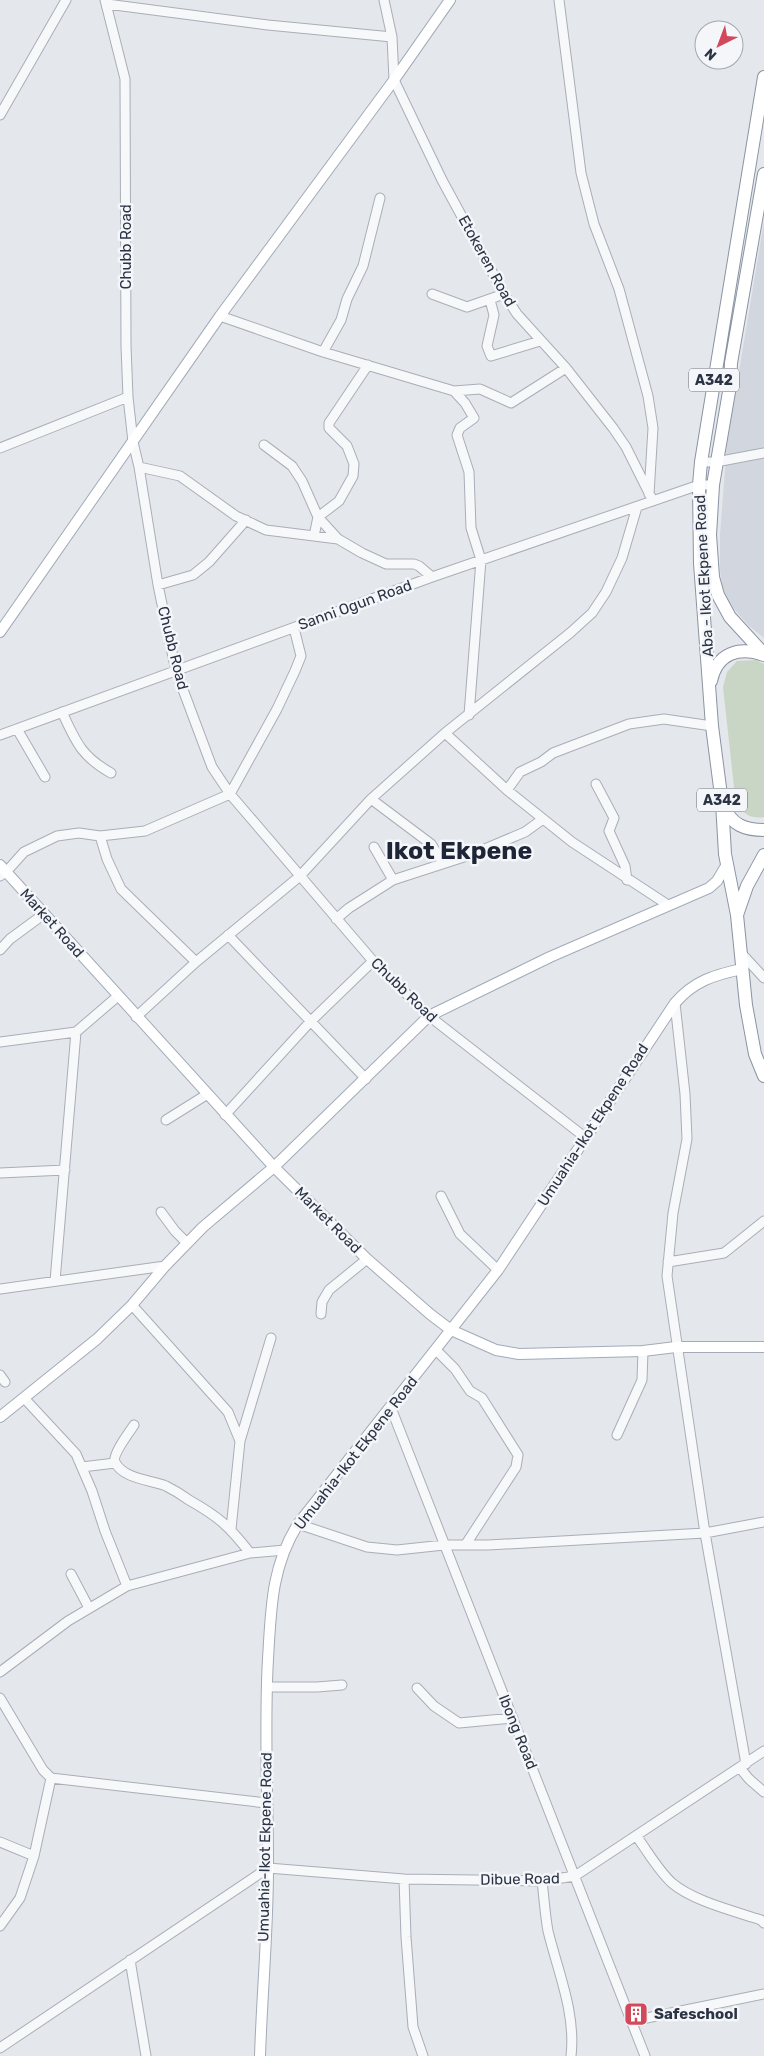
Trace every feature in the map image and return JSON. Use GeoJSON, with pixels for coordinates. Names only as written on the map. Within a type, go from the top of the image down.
{"type":"FeatureCollection","features":[{"type":"Feature","properties":{"kind":"highway","name":"Aba - Ikot Ekpene Road"},"geometry":{"type":"LineString","coordinates":[[764,77],[735,262],[700,462],[699,485],[700,563],[712,726],[722,802],[727,864],[737,915],[746,1005],[755,1054],[764,1076]]}},
{"type":"Feature","properties":{"kind":"highway","name":"A342"},"geometry":{"type":"LineString","coordinates":[[764,174],[716,462],[713,485],[711,544],[712,578],[718,596],[730,617],[764,654]]}},
{"type":"Feature","properties":{"kind":"highway"},"geometry":{"type":"LineString","coordinates":[[710,685],[713,671],[728,654],[752,650],[764,654]]}},
{"type":"Feature","properties":{"kind":"highway"},"geometry":{"type":"LineString","coordinates":[[722,802],[728,816],[734,822],[743,828],[764,830]]}},
{"type":"Feature","properties":{"kind":"highway"},"geometry":{"type":"LineString","coordinates":[[737,915],[747,886],[764,854]]}},
{"type":"Feature","properties":{"kind":"main road"},"geometry":{"type":"LineString","coordinates":[[0,632],[220,316],[394,80],[450,0]]}},
{"type":"Feature","properties":{"kind":"main road"},"geometry":{"type":"LineString","coordinates":[[0,1417],[98,1338],[132,1305],[165,1266],[203,1227],[274,1167],[429,1016],[550,957],[709,888],[717,881],[727,864]]}},
{"type":"Feature","properties":{"kind":"main road","name":"Market Road"},"geometry":{"type":"LineString","coordinates":[[2,871],[44,914],[224,1115],[274,1167],[367,1259],[451,1330],[496,1350],[519,1354],[643,1351],[676,1347],[764,1347]]}},
{"type":"Feature","properties":{"kind":"main road","name":"Umuahia-Ikot Ekpene Road"},"geometry":{"type":"LineString","coordinates":[[260,2056],[268,1868],[266,1803],[267,1687],[273,1588],[289,1539],[298,1524],[498,1270],[675,1003],[685,991],[695,984],[726,972],[742,969]]}},
{"type":"Feature","properties":{"kind":"street"},"geometry":{"type":"LineString","coordinates":[[0,115],[66,0]]}},
{"type":"Feature","properties":{"kind":"street"},"geometry":{"type":"LineString","coordinates":[[384,0],[392,37],[394,80]]}},
{"type":"Feature","properties":{"kind":"street"},"geometry":{"type":"LineString","coordinates":[[559,0],[581,173],[594,224],[619,289],[648,396],[653,428],[651,498]]}},
{"type":"Feature","properties":{"kind":"street"},"geometry":{"type":"LineString","coordinates":[[106,2],[268,25],[392,37]]}},
{"type":"Feature","properties":{"kind":"street","name":"Chubb Road"},"geometry":{"type":"LineString","coordinates":[[106,2],[125,79],[128,397],[133,442],[139,467],[158,585],[176,671],[212,767],[230,794],[372,961],[429,1016],[586,1138]]}},
{"type":"Feature","properties":{"kind":"street","name":"Etokeren Road"},"geometry":{"type":"LineString","coordinates":[[394,80],[442,180],[504,294],[517,314],[566,368],[620,438],[651,498]]}},
{"type":"Feature","properties":{"kind":"street"},"geometry":{"type":"LineString","coordinates":[[323,352],[341,320],[347,299],[363,266],[380,198]]}},
{"type":"Feature","properties":{"kind":"street"},"geometry":{"type":"LineString","coordinates":[[432,294],[467,307],[504,294]]}},
{"type":"Feature","properties":{"kind":"street"},"geometry":{"type":"LineString","coordinates":[[490,300],[494,315],[487,346],[491,356],[540,341]]}},
{"type":"Feature","properties":{"kind":"street"},"geometry":{"type":"LineString","coordinates":[[220,316],[323,352],[454,391],[480,389],[511,403],[566,368]]}},
{"type":"Feature","properties":{"kind":"street"},"geometry":{"type":"LineString","coordinates":[[314,536],[318,517],[339,501],[352,476],[354,464],[347,446],[329,428],[329,423],[368,365]]}},
{"type":"Feature","properties":{"kind":"street"},"geometry":{"type":"LineString","coordinates":[[454,391],[465,402],[474,418],[460,428],[458,435],[469,472],[471,528],[481,560],[469,715]]}},
{"type":"Feature","properties":{"kind":"street"},"geometry":{"type":"LineString","coordinates":[[0,448],[128,397]]}},
{"type":"Feature","properties":{"kind":"street"},"geometry":{"type":"LineString","coordinates":[[264,445],[292,466],[302,480],[318,517],[338,539],[386,564],[414,564],[419,566],[432,577]]}},
{"type":"Feature","properties":{"kind":"street"},"geometry":{"type":"LineString","coordinates":[[700,462],[716,462],[764,454]]}},
{"type":"Feature","properties":{"kind":"street"},"geometry":{"type":"LineString","coordinates":[[139,467],[180,476],[236,516],[266,530],[338,539]]}},
{"type":"Feature","properties":{"kind":"street","name":"Sanni Ogun Road"},"geometry":{"type":"LineString","coordinates":[[0,735],[432,577],[637,507],[651,498],[699,485],[713,485]]}},
{"type":"Feature","properties":{"kind":"street"},"geometry":{"type":"LineString","coordinates":[[136,1017],[196,962],[300,876],[372,799],[445,733],[570,633],[592,613],[606,592],[622,558],[637,507]]}},
{"type":"Feature","properties":{"kind":"street"},"geometry":{"type":"LineString","coordinates":[[158,585],[193,575],[209,562],[246,520]]}},
{"type":"Feature","properties":{"kind":"street"},"geometry":{"type":"LineString","coordinates":[[2,871],[24,852],[57,836],[79,833],[100,836],[145,831],[230,794],[277,709],[301,656],[294,628]]}},
{"type":"Feature","properties":{"kind":"street"},"geometry":{"type":"LineString","coordinates":[[62,712],[77,745],[93,763],[111,773]]}},
{"type":"Feature","properties":{"kind":"street"},"geometry":{"type":"LineString","coordinates":[[507,790],[520,772],[541,762],[553,753],[629,724],[664,718],[712,726]]}},
{"type":"Feature","properties":{"kind":"street"},"geometry":{"type":"LineString","coordinates":[[17,729],[45,777]]}},
{"type":"Feature","properties":{"kind":"street"},"geometry":{"type":"LineString","coordinates":[[445,733],[507,790],[572,842],[668,906]]}},
{"type":"Feature","properties":{"kind":"street"},"geometry":{"type":"LineString","coordinates":[[596,784],[614,818],[609,831],[625,866],[627,880]]}},
{"type":"Feature","properties":{"kind":"street"},"geometry":{"type":"LineString","coordinates":[[372,799],[431,844],[443,863]]}},
{"type":"Feature","properties":{"kind":"street"},"geometry":{"type":"LineString","coordinates":[[336,919],[349,908],[393,880],[474,854],[525,832],[543,819]]}},
{"type":"Feature","properties":{"kind":"street"},"geometry":{"type":"LineString","coordinates":[[100,836],[107,859],[121,888],[196,962]]}},
{"type":"Feature","properties":{"kind":"street"},"geometry":{"type":"LineString","coordinates":[[374,847],[393,880]]}},
{"type":"Feature","properties":{"kind":"street"},"geometry":{"type":"LineString","coordinates":[[0,950],[44,914]]}},
{"type":"Feature","properties":{"kind":"street"},"geometry":{"type":"LineString","coordinates":[[228,935],[366,1079]]}},
{"type":"Feature","properties":{"kind":"street"},"geometry":{"type":"LineString","coordinates":[[742,954],[764,978]]}},
{"type":"Feature","properties":{"kind":"street"},"geometry":{"type":"LineString","coordinates":[[224,1115],[310,1022],[372,961]]}},
{"type":"Feature","properties":{"kind":"street"},"geometry":{"type":"LineString","coordinates":[[0,1042],[76,1032],[118,996]]}},
{"type":"Feature","properties":{"kind":"street"},"geometry":{"type":"LineString","coordinates":[[675,1003],[685,1094],[687,1139],[673,1213],[667,1276],[676,1347],[743,1766],[749,1779],[764,1792]]}},
{"type":"Feature","properties":{"kind":"street"},"geometry":{"type":"LineString","coordinates":[[55,1281],[76,1032]]}},
{"type":"Feature","properties":{"kind":"street"},"geometry":{"type":"LineString","coordinates":[[166,1120],[206,1095]]}},
{"type":"Feature","properties":{"kind":"street"},"geometry":{"type":"LineString","coordinates":[[0,1173],[65,1170]]}},
{"type":"Feature","properties":{"kind":"street"},"geometry":{"type":"LineString","coordinates":[[441,1196],[460,1234],[498,1270]]}},
{"type":"Feature","properties":{"kind":"street"},"geometry":{"type":"LineString","coordinates":[[161,1212],[187,1243]]}},
{"type":"Feature","properties":{"kind":"street"},"geometry":{"type":"LineString","coordinates":[[668,1262],[724,1253],[764,1221]]}},
{"type":"Feature","properties":{"kind":"street"},"geometry":{"type":"LineString","coordinates":[[321,1314],[322,1302],[329,1290],[367,1259]]}},
{"type":"Feature","properties":{"kind":"street"},"geometry":{"type":"LineString","coordinates":[[0,1289],[165,1266]]}},
{"type":"Feature","properties":{"kind":"street"},"geometry":{"type":"LineString","coordinates":[[132,1305],[228,1412],[240,1441]]}},
{"type":"Feature","properties":{"kind":"street"},"geometry":{"type":"LineString","coordinates":[[231,1529],[240,1441],[271,1338]]}},
{"type":"Feature","properties":{"kind":"street"},"geometry":{"type":"LineString","coordinates":[[436,1350],[455,1369],[470,1391],[482,1398],[518,1454],[516,1467],[466,1544]]}},
{"type":"Feature","properties":{"kind":"street"},"geometry":{"type":"LineString","coordinates":[[617,1435],[642,1380],[643,1351]]}},
{"type":"Feature","properties":{"kind":"street"},"geometry":{"type":"LineString","coordinates":[[24,1398],[76,1454],[127,1586]]}},
{"type":"Feature","properties":{"kind":"street","name":"Ibong Road"},"geometry":{"type":"LineString","coordinates":[[391,1408],[645,2056]]}},
{"type":"Feature","properties":{"kind":"street"},"geometry":{"type":"LineString","coordinates":[[233,1423],[246,1421]]}},
{"type":"Feature","properties":{"kind":"street"},"geometry":{"type":"LineString","coordinates":[[115,1463],[114,1458],[117,1451],[134,1425]]}},
{"type":"Feature","properties":{"kind":"street"},"geometry":{"type":"LineString","coordinates":[[82,1467],[115,1463],[134,1478],[170,1488],[218,1517],[231,1529],[250,1553]]}},
{"type":"Feature","properties":{"kind":"street"},"geometry":{"type":"LineString","coordinates":[[298,1524],[376,1549],[397,1550],[444,1545],[705,1533],[764,1522]]}},
{"type":"Feature","properties":{"kind":"street"},"geometry":{"type":"LineString","coordinates":[[0,1672],[68,1621],[127,1586],[250,1553],[286,1550]]}},
{"type":"Feature","properties":{"kind":"street"},"geometry":{"type":"LineString","coordinates":[[72,1574],[89,1608]]}},
{"type":"Feature","properties":{"kind":"street"},"geometry":{"type":"LineString","coordinates":[[267,1687],[317,1688],[342,1685]]}},
{"type":"Feature","properties":{"kind":"street"},"geometry":{"type":"LineString","coordinates":[[417,1688],[434,1706],[459,1723],[513,1718]]}},
{"type":"Feature","properties":{"kind":"street"},"geometry":{"type":"LineString","coordinates":[[0,1698],[43,1770],[52,1778],[266,1803]]}},
{"type":"Feature","properties":{"kind":"street","name":"Dibue Road"},"geometry":{"type":"LineString","coordinates":[[268,1868],[404,1879],[542,1881],[575,1876],[638,1837],[764,1751]]}},
{"type":"Feature","properties":{"kind":"street"},"geometry":{"type":"LineString","coordinates":[[0,1926],[20,1898],[34,1856],[52,1778]]}},
{"type":"Feature","properties":{"kind":"street"},"geometry":{"type":"LineString","coordinates":[[638,1837],[652,1860],[672,1883],[690,1894],[761,1920],[764,1923]]}},
{"type":"Feature","properties":{"kind":"street"},"geometry":{"type":"LineString","coordinates":[[0,1842],[34,1856]]}},
{"type":"Feature","properties":{"kind":"street"},"geometry":{"type":"LineString","coordinates":[[0,2048],[268,1868]]}},
{"type":"Feature","properties":{"kind":"street"},"geometry":{"type":"LineString","coordinates":[[404,1879],[406,1937],[414,2027],[423,2056]]}},
{"type":"Feature","properties":{"kind":"street"},"geometry":{"type":"LineString","coordinates":[[542,1881],[548,1928],[569,2007],[573,2038],[571,2056]]}},
{"type":"Feature","properties":{"kind":"street"},"geometry":{"type":"LineString","coordinates":[[130,1960],[146,2056]]}},
{"type":"Feature","properties":{"kind":"street"},"geometry":{"type":"LineString","coordinates":[[632,2021],[764,1994]]}},
{"type":"Feature","properties":{"kind":"shaded area"},"geometry":{"type":"Polygon","coordinates":[[[764,221],[764,638],[748,625],[730,604],[722,586],[720,535],[727,444],[764,221]]]}},
{"type":"Feature","properties":{"kind":"green space"},"geometry":{"type":"Polygon","coordinates":[[[756,660],[764,664],[764,817],[758,818],[745,813],[739,806],[735,796],[723,687],[727,672],[737,661],[756,660]]]}},
{"type":"Feature","properties":{"kind":"place","name":"Safeschool"},"geometry":{"type":"Point","coordinates":[636,2014]}},
{"type":"Feature","properties":{"kind":"district","name":"Ikot Ekpene"},"geometry":{"type":"Point","coordinates":[459,850]}}]}
